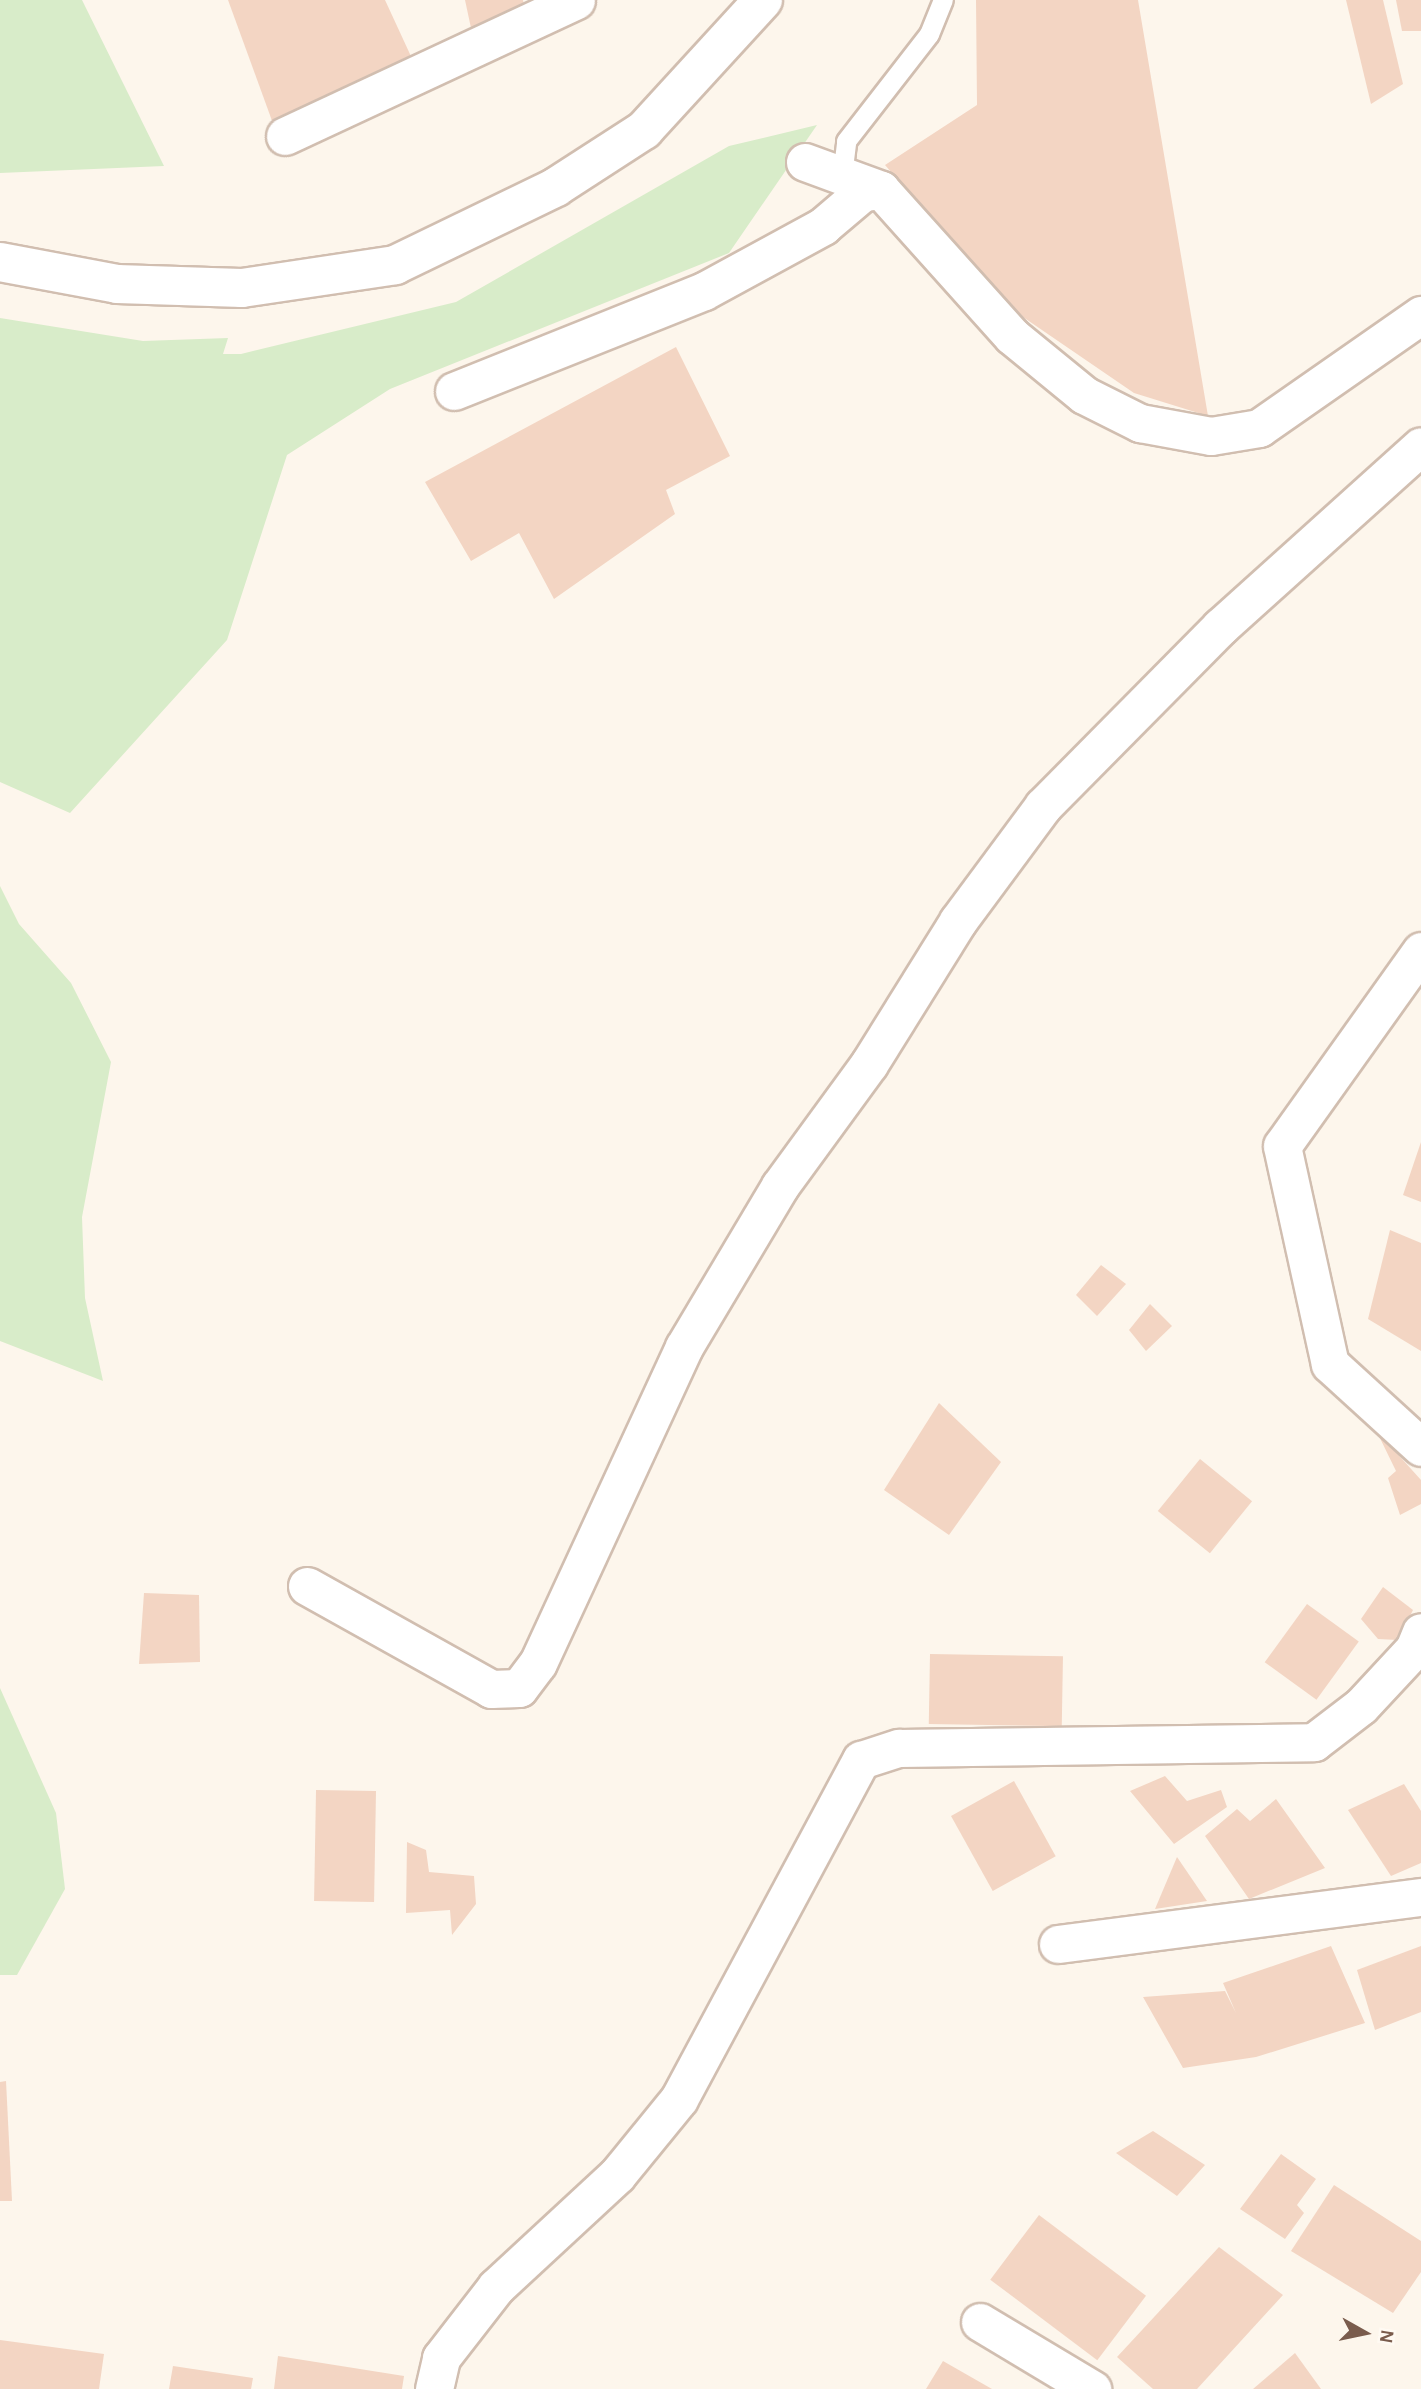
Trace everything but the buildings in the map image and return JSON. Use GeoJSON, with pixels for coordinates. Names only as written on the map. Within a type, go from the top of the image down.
{"type":"FeatureCollection","features":[{"type":"Feature","properties":{"kind":"street"},"geometry":{"type":"LineString","coordinates":[[285,136],[576,0]]}},
{"type":"Feature","properties":{"kind":"street"},"geometry":{"type":"LineString","coordinates":[[0,262],[117,284],[242,288],[395,265],[556,187],[644,130],[763,0]]}},
{"type":"Feature","properties":{"kind":"street"},"geometry":{"type":"LineString","coordinates":[[805,162],[881,190],[1012,336],[1084,395],[1140,423],[1211,436],[1259,428],[1421,315]]}},
{"type":"Feature","properties":{"kind":"street"},"geometry":{"type":"LineString","coordinates":[[454,391],[704,291],[823,226],[863,192],[881,190]]}},
{"type":"Feature","properties":{"kind":"street"},"geometry":{"type":"LineString","coordinates":[[307,1586],[492,1689],[519,1688],[538,1663],[684,1347],[780,1186],[869,1064],[958,921],[1043,806],[1220,627],[1421,446]]}},
{"type":"Feature","properties":{"kind":"street"},"geometry":{"type":"LineString","coordinates":[[1421,951],[1282,1146],[1330,1364],[1421,1447]]}},
{"type":"Feature","properties":{"kind":"street"},"geometry":{"type":"LineString","coordinates":[[434,2389],[441,2358],[496,2287],[617,2175],[679,2099],[861,1760],[899,1748],[1314,1742],[1361,1706],[1414,1649],[1421,1632]]}},
{"type":"Feature","properties":{"kind":"street"},"geometry":{"type":"LineString","coordinates":[[1058,1944],[1421,1897]]}},
{"type":"Feature","properties":{"kind":"street"},"geometry":{"type":"LineString","coordinates":[[980,2322],[1092,2389]]}},
{"type":"Feature","properties":{"kind":"lane"},"geometry":{"type":"LineString","coordinates":[[842,176],[846,141],[929,34],[943,0]]}},
{"type":"Feature","properties":{"kind":"green space"},"geometry":{"type":"Polygon","coordinates":[[[0,0],[82,0],[164,166],[0,173],[0,0]]]}},
{"type":"Feature","properties":{"kind":"green space"},"geometry":{"type":"Polygon","coordinates":[[[817,125],[729,253],[390,389],[287,455],[227,640],[70,813],[0,782],[0,318],[143,341],[228,338],[223,354],[241,354],[456,302],[729,146],[817,125]]]}},
{"type":"Feature","properties":{"kind":"green space"},"geometry":{"type":"Polygon","coordinates":[[[0,886],[19,924],[71,983],[111,1062],[82,1217],[85,1298],[103,1381],[0,1341],[0,886]]]}},
{"type":"Feature","properties":{"kind":"green space"},"geometry":{"type":"Polygon","coordinates":[[[0,1688],[56,1813],[65,1889],[17,1975],[0,1975],[0,1688]]]}}]}
